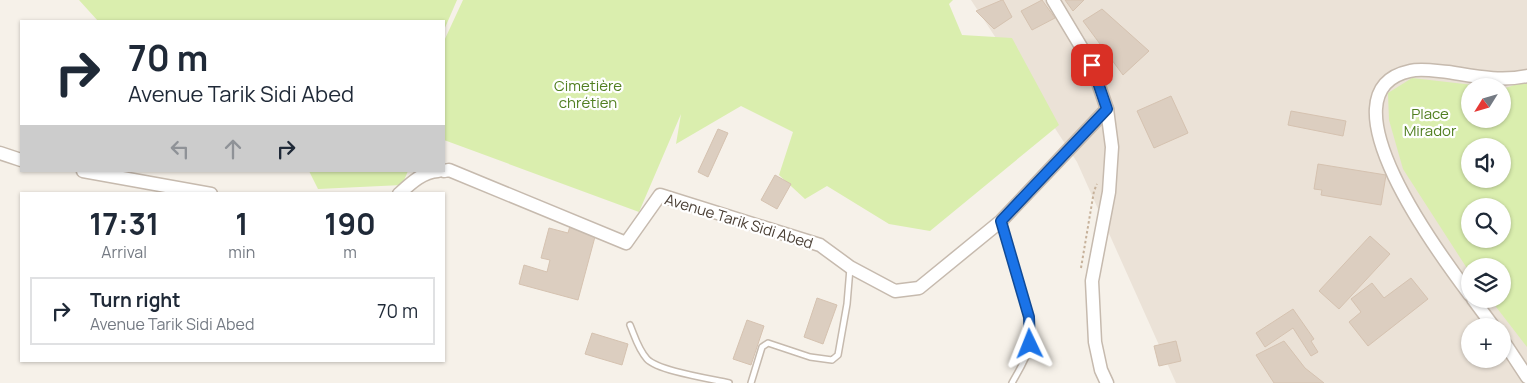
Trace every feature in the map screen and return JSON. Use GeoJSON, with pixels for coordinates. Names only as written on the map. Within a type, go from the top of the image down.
{"type":"FeatureCollection","features":[{"type":"Feature","properties":{"kind":"street"},"geometry":{"type":"LineString","coordinates":[[1054,0],[1092,65],[1107,109],[1112,147],[1109,192],[1092,281],[1095,342],[1101,370],[1107,383]]}},
{"type":"Feature","properties":{"kind":"street"},"geometry":{"type":"LineString","coordinates":[[1461,282],[1420,224],[1397,182],[1383,151],[1376,122],[1377,101],[1383,86],[1394,75],[1411,70],[1503,79],[1527,76]]}},
{"type":"Feature","properties":{"kind":"street","name":"Avenue Tarik Sidi Abed"},"geometry":{"type":"LineString","coordinates":[[445,171],[449,170],[626,243],[660,195],[820,245],[850,268],[895,291],[919,288],[1001,221],[1107,109]]}},
{"type":"Feature","properties":{"kind":"street"},"geometry":{"type":"LineString","coordinates":[[0,153],[20,160]]}},
{"type":"Feature","properties":{"kind":"street"},"geometry":{"type":"LineString","coordinates":[[89,172],[200,192]]}},
{"type":"Feature","properties":{"kind":"street"},"geometry":{"type":"LineString","coordinates":[[401,192],[413,181],[430,172]]}},
{"type":"Feature","properties":{"kind":"street"},"geometry":{"type":"LineString","coordinates":[[1511,347],[1527,362]]}},
{"type":"Feature","properties":{"kind":"street"},"geometry":{"type":"LineString","coordinates":[[1511,352],[1527,377]]}},
{"type":"Feature","properties":{"kind":"lane"},"geometry":{"type":"LineString","coordinates":[[1001,221],[1029,317],[1030,344],[1020,370],[1012,383]]}},
{"type":"Feature","properties":{"kind":"lane"},"geometry":{"type":"LineString","coordinates":[[751,383],[762,347],[768,343],[810,357],[832,360],[838,355],[847,304],[850,268]]}},
{"type":"Feature","properties":{"kind":"lane"},"geometry":{"type":"LineString","coordinates":[[630,325],[639,349],[649,361],[661,367],[729,383]]}},
{"type":"Feature","properties":{"kind":"shaded area"},"geometry":{"type":"Polygon","coordinates":[[[971,0],[1527,0],[1527,383],[1176,383],[1077,162],[971,0]]]}},
{"type":"Feature","properties":{"kind":"green space"},"geometry":{"type":"Polygon","coordinates":[[[79,0],[457,0],[445,28],[445,20],[97,20],[79,0]]]}},
{"type":"Feature","properties":{"kind":"green space","name":"Cimetière chrétien"},"geometry":{"type":"Polygon","coordinates":[[[463,0],[953,0],[949,4],[962,35],[1012,38],[1059,125],[930,231],[889,224],[827,186],[805,199],[779,175],[793,132],[741,106],[676,144],[681,114],[639,212],[445,140],[445,39],[463,0]]]}},
{"type":"Feature","properties":{"kind":"green space","name":"Place Mirador"},"geometry":{"type":"Polygon","coordinates":[[[1412,78],[1461,84],[1461,128],[1511,128],[1511,86],[1527,80],[1527,347],[1511,326],[1511,318],[1505,318],[1497,308],[1511,308],[1511,258],[1461,259],[1403,169],[1389,120],[1388,93],[1412,78]]]}},
{"type":"Feature","properties":{"kind":"green space"},"geometry":{"type":"Polygon","coordinates":[[[310,172],[408,172],[402,185],[318,189],[310,172]]]}},
{"type":"Feature","properties":{"kind":"building"},"geometry":{"type":"Polygon","coordinates":[[[1002,0],[1012,17],[994,29],[976,11],[1002,0]]]}},
{"type":"Feature","properties":{"kind":"building"},"geometry":{"type":"Polygon","coordinates":[[[1042,0],[1055,18],[1032,30],[1021,11],[1042,0]]]}},
{"type":"Feature","properties":{"kind":"building"},"geometry":{"type":"Polygon","coordinates":[[[1065,0],[1084,0],[1073,11],[1065,0]]]}},
{"type":"Feature","properties":{"kind":"building"},"geometry":{"type":"Polygon","coordinates":[[[1102,9],[1149,51],[1123,75],[1083,21],[1102,9]]]}},
{"type":"Feature","properties":{"kind":"building"},"geometry":{"type":"Polygon","coordinates":[[[1171,96],[1188,133],[1154,148],[1137,111],[1171,96]]]}},
{"type":"Feature","properties":{"kind":"building"},"geometry":{"type":"Polygon","coordinates":[[[1291,111],[1346,121],[1343,136],[1288,125],[1291,111]]]}},
{"type":"Feature","properties":{"kind":"building"},"geometry":{"type":"Polygon","coordinates":[[[718,129],[728,133],[708,177],[698,172],[718,129]]]}},
{"type":"Feature","properties":{"kind":"building"},"geometry":{"type":"Polygon","coordinates":[[[1318,164],[1386,175],[1381,205],[1321,195],[1322,190],[1314,189],[1318,164]]]}},
{"type":"Feature","properties":{"kind":"building"},"geometry":{"type":"Polygon","coordinates":[[[775,175],[791,184],[777,209],[761,200],[775,175]]]}},
{"type":"Feature","properties":{"kind":"building"},"geometry":{"type":"Polygon","coordinates":[[[570,226],[596,233],[578,300],[519,284],[524,265],[547,272],[550,260],[541,258],[549,228],[568,233],[570,226]]]}},
{"type":"Feature","properties":{"kind":"building"},"geometry":{"type":"Polygon","coordinates":[[[1370,236],[1390,254],[1339,309],[1319,291],[1370,236]]]}},
{"type":"Feature","properties":{"kind":"building"},"geometry":{"type":"Polygon","coordinates":[[[1411,278],[1428,299],[1368,346],[1349,322],[1361,312],[1351,299],[1372,283],[1384,298],[1411,278]]]}},
{"type":"Feature","properties":{"kind":"building"},"geometry":{"type":"Polygon","coordinates":[[[817,298],[837,305],[823,344],[804,337],[817,298]]]}},
{"type":"Feature","properties":{"kind":"building"},"geometry":{"type":"Polygon","coordinates":[[[1293,309],[1314,339],[1311,341],[1318,352],[1311,356],[1293,328],[1265,347],[1256,333],[1293,309]]]}},
{"type":"Feature","properties":{"kind":"building"},"geometry":{"type":"Polygon","coordinates":[[[747,320],[764,326],[751,365],[733,359],[747,320]]]}},
{"type":"Feature","properties":{"kind":"building"},"geometry":{"type":"Polygon","coordinates":[[[592,333],[628,344],[622,365],[585,354],[592,333]]]}},
{"type":"Feature","properties":{"kind":"building"},"geometry":{"type":"Polygon","coordinates":[[[1176,341],[1181,361],[1159,366],[1154,346],[1176,341]]]}},
{"type":"Feature","properties":{"kind":"building"},"geometry":{"type":"Polygon","coordinates":[[[1284,341],[1305,368],[1324,383],[1274,383],[1256,355],[1284,341]]]}},
{"type":"Feature","properties":{"kind":"route"},"geometry":{"type":"LineString","coordinates":[[1030,344],[1029,317],[1001,221],[1107,109],[1092,65]]}}]}
